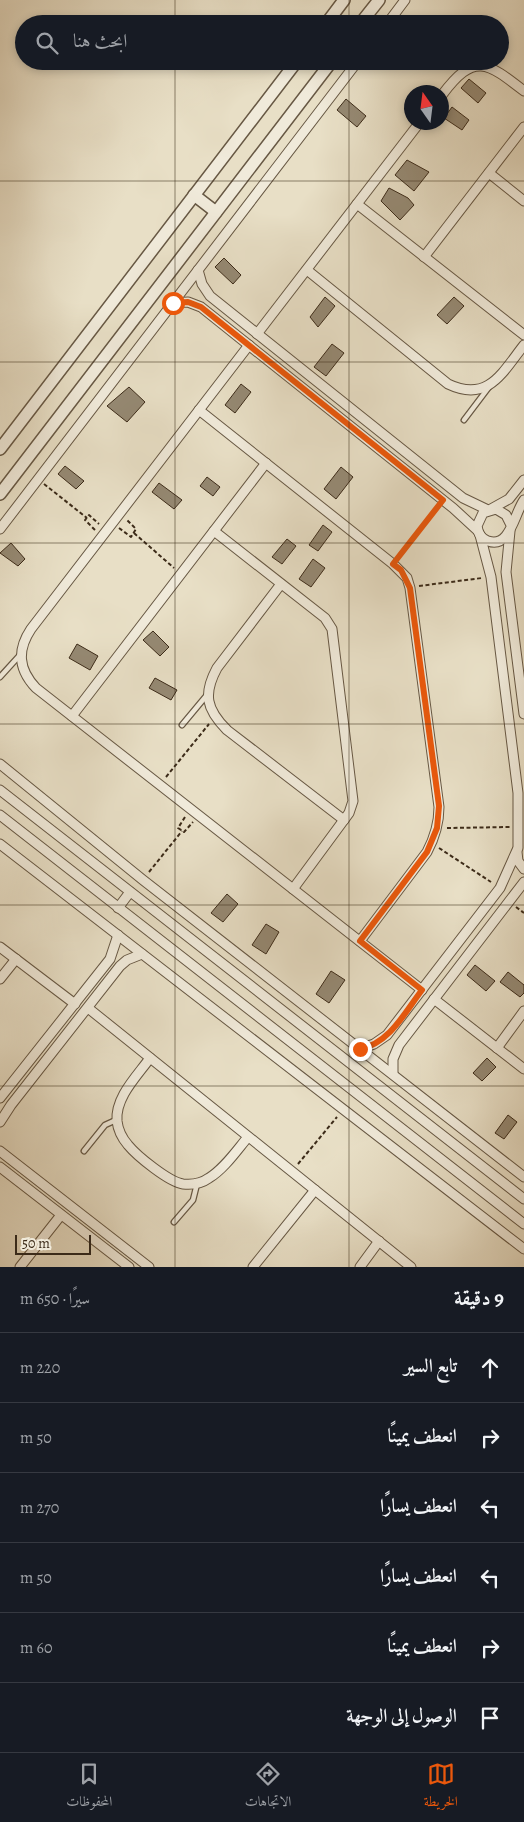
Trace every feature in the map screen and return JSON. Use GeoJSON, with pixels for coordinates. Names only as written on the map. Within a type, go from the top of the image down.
{"type":"FeatureCollection","features":[{"type":"Feature","properties":{"kind":"street"},"geometry":{"type":"LineString","coordinates":[[333,15],[344,0]]}},
{"type":"Feature","properties":{"kind":"street"},"geometry":{"type":"LineString","coordinates":[[367,15],[379,0]]}},
{"type":"Feature","properties":{"kind":"street"},"geometry":{"type":"LineString","coordinates":[[393,15],[405,0]]}},
{"type":"Feature","properties":{"kind":"street"},"geometry":{"type":"LineString","coordinates":[[0,449],[290,70]]}},
{"type":"Feature","properties":{"kind":"street"},"geometry":{"type":"LineString","coordinates":[[0,494],[325,70]]}},
{"type":"Feature","properties":{"kind":"street"},"geometry":{"type":"LineString","coordinates":[[0,529],[351,70]]}},
{"type":"Feature","properties":{"kind":"street"},"geometry":{"type":"LineString","coordinates":[[449,86],[460,73],[465,70]]}},
{"type":"Feature","properties":{"kind":"street"},"geometry":{"type":"LineString","coordinates":[[497,70],[524,91]]}},
{"type":"Feature","properties":{"kind":"street"},"geometry":{"type":"LineString","coordinates":[[424,257],[524,127]]}},
{"type":"Feature","properties":{"kind":"street"},"geometry":{"type":"LineString","coordinates":[[257,334],[414,130]]}},
{"type":"Feature","properties":{"kind":"street"},"geometry":{"type":"LineString","coordinates":[[489,173],[524,201]]}},
{"type":"Feature","properties":{"kind":"street"},"geometry":{"type":"LineString","coordinates":[[194,195],[216,212]]}},
{"type":"Feature","properties":{"kind":"street"},"geometry":{"type":"LineString","coordinates":[[357,204],[524,335]]}},
{"type":"Feature","properties":{"kind":"street"},"geometry":{"type":"LineString","coordinates":[[198,270],[202,284],[210,296],[463,498],[489,510],[496,509],[506,515],[510,528],[506,572],[524,714]]}},
{"type":"Feature","properties":{"kind":"street"},"geometry":{"type":"LineString","coordinates":[[307,270],[448,384],[461,390],[476,391],[490,386],[524,345]]}},
{"type":"Feature","properties":{"kind":"street"},"geometry":{"type":"LineString","coordinates":[[173,303],[188,302],[201,307],[443,500],[490,542],[502,541],[524,500]]}},
{"type":"Feature","properties":{"kind":"street"},"geometry":{"type":"LineString","coordinates":[[249,345],[31,629],[23,641],[20,655],[22,668],[27,679],[72,716],[422,990]]}},
{"type":"Feature","properties":{"kind":"street"},"geometry":{"type":"LineString","coordinates":[[199,410],[393,564],[404,574],[410,588],[439,806],[437,828],[427,852],[360,941]]}},
{"type":"Feature","properties":{"kind":"street"},"geometry":{"type":"LineString","coordinates":[[72,716],[266,463]]}},
{"type":"Feature","properties":{"kind":"street"},"geometry":{"type":"LineString","coordinates":[[524,480],[509,499],[480,516],[479,533],[491,577],[518,793],[520,827],[518,861],[524,869]]}},
{"type":"Feature","properties":{"kind":"street"},"geometry":{"type":"LineString","coordinates":[[214,531],[325,618],[331,626],[352,795],[351,808],[293,889]]}},
{"type":"Feature","properties":{"kind":"street"},"geometry":{"type":"LineString","coordinates":[[281,584],[210,680],[208,694],[214,718],[344,820]]}},
{"type":"Feature","properties":{"kind":"street"},"geometry":{"type":"LineString","coordinates":[[0,764],[143,880],[524,1177]]}},
{"type":"Feature","properties":{"kind":"street"},"geometry":{"type":"LineString","coordinates":[[0,790],[524,1199]]}},
{"type":"Feature","properties":{"kind":"street"},"geometry":{"type":"LineString","coordinates":[[0,815],[524,1224]]}},
{"type":"Feature","properties":{"kind":"street"},"geometry":{"type":"LineString","coordinates":[[360,1049],[374,1044],[387,1036],[500,888],[524,840]]}},
{"type":"Feature","properties":{"kind":"street"},"geometry":{"type":"LineString","coordinates":[[0,844],[524,1249]]}},
{"type":"Feature","properties":{"kind":"street"},"geometry":{"type":"LineString","coordinates":[[392,1074],[393,1059],[399,1045],[524,882]]}},
{"type":"Feature","properties":{"kind":"street"},"geometry":{"type":"LineString","coordinates":[[118,908],[130,892]]}},
{"type":"Feature","properties":{"kind":"street"},"geometry":{"type":"LineString","coordinates":[[189,938],[197,922]]}},
{"type":"Feature","properties":{"kind":"street"},"geometry":{"type":"LineString","coordinates":[[0,1098],[110,959],[118,935]]}},
{"type":"Feature","properties":{"kind":"street"},"geometry":{"type":"LineString","coordinates":[[0,947],[75,1004]]}},
{"type":"Feature","properties":{"kind":"street"},"geometry":{"type":"LineString","coordinates":[[0,1122],[11,1105],[120,966],[126,960],[142,954]]}},
{"type":"Feature","properties":{"kind":"street"},"geometry":{"type":"LineString","coordinates":[[0,979],[16,960]]}},
{"type":"Feature","properties":{"kind":"street"},"geometry":{"type":"LineString","coordinates":[[434,999],[524,1069]]}},
{"type":"Feature","properties":{"kind":"street"},"geometry":{"type":"LineString","coordinates":[[88,1008],[411,1267]]}},
{"type":"Feature","properties":{"kind":"street"},"geometry":{"type":"LineString","coordinates":[[497,1048],[524,1011]]}},
{"type":"Feature","properties":{"kind":"street"},"geometry":{"type":"LineString","coordinates":[[150,1058],[126,1092],[119,1105],[117,1119],[120,1134],[128,1146],[149,1163],[170,1179],[183,1184],[197,1183],[210,1178],[248,1136]]}},
{"type":"Feature","properties":{"kind":"street"},"geometry":{"type":"LineString","coordinates":[[480,1165],[489,1150]]}},
{"type":"Feature","properties":{"kind":"street"},"geometry":{"type":"LineString","coordinates":[[0,1151],[149,1267]]}},
{"type":"Feature","properties":{"kind":"street"},"geometry":{"type":"LineString","coordinates":[[0,1167],[129,1267]]}},
{"type":"Feature","properties":{"kind":"street"},"geometry":{"type":"LineString","coordinates":[[253,1267],[315,1190]]}},
{"type":"Feature","properties":{"kind":"street"},"geometry":{"type":"LineString","coordinates":[[20,1267],[61,1215]]}},
{"type":"Feature","properties":{"kind":"street"},"geometry":{"type":"LineString","coordinates":[[360,1267],[379,1241]]}},
{"type":"Feature","properties":{"kind":"lane"},"geometry":{"type":"LineString","coordinates":[[464,420],[490,386]]}},
{"type":"Feature","properties":{"kind":"lane"},"geometry":{"type":"LineString","coordinates":[[0,677],[20,655]]}},
{"type":"Feature","properties":{"kind":"lane"},"geometry":{"type":"LineString","coordinates":[[182,725],[208,694]]}},
{"type":"Feature","properties":{"kind":"lane"},"geometry":{"type":"LineString","coordinates":[[84,1151],[105,1126],[117,1119]]}},
{"type":"Feature","properties":{"kind":"lane"},"geometry":{"type":"LineString","coordinates":[[174,1222],[193,1200],[197,1183]]}},
{"type":"Feature","properties":{"kind":"path"},"geometry":{"type":"LineString","coordinates":[[38,480],[87,518]]}},
{"type":"Feature","properties":{"kind":"path"},"geometry":{"type":"LineString","coordinates":[[393,564],[443,500]]}},
{"type":"Feature","properties":{"kind":"path"},"geometry":{"type":"LineString","coordinates":[[87,518],[85,522],[129,537],[136,529],[120,514]]}},
{"type":"Feature","properties":{"kind":"path"},"geometry":{"type":"LineString","coordinates":[[87,518],[90,515],[107,530]]}},
{"type":"Feature","properties":{"kind":"path"},"geometry":{"type":"LineString","coordinates":[[134,533],[181,574]]}},
{"type":"Feature","properties":{"kind":"path"},"geometry":{"type":"LineString","coordinates":[[410,588],[491,577]]}},
{"type":"Feature","properties":{"kind":"path"},"geometry":{"type":"LineString","coordinates":[[160,785],[214,718]]}},
{"type":"Feature","properties":{"kind":"path"},"geometry":{"type":"LineString","coordinates":[[143,880],[182,831],[185,832],[194,812]]}},
{"type":"Feature","properties":{"kind":"path"},"geometry":{"type":"LineString","coordinates":[[182,831],[178,827],[194,812]]}},
{"type":"Feature","properties":{"kind":"path"},"geometry":{"type":"LineString","coordinates":[[437,828],[520,827]]}},
{"type":"Feature","properties":{"kind":"path"},"geometry":{"type":"LineString","coordinates":[[432,843],[500,888]]}},
{"type":"Feature","properties":{"kind":"path"},"geometry":{"type":"LineString","coordinates":[[292,1172],[343,1109]]}},
{"type":"Feature","properties":{"kind":"building"},"geometry":{"type":"Polygon","coordinates":[[[469,79],[486,93],[478,103],[461,88],[469,79]]]}},
{"type":"Feature","properties":{"kind":"building"},"geometry":{"type":"Polygon","coordinates":[[[346,99],[366,116],[357,127],[337,110],[346,99]]]}},
{"type":"Feature","properties":{"kind":"building"},"geometry":{"type":"Polygon","coordinates":[[[452,107],[469,120],[462,130],[449,121],[449,111],[452,107]]]}},
{"type":"Feature","properties":{"kind":"building"},"geometry":{"type":"Polygon","coordinates":[[[407,160],[429,172],[414,191],[395,175],[407,160]]]}},
{"type":"Feature","properties":{"kind":"building"},"geometry":{"type":"Polygon","coordinates":[[[389,188],[408,198],[414,205],[400,220],[381,201],[389,188]]]}},
{"type":"Feature","properties":{"kind":"building"},"geometry":{"type":"Polygon","coordinates":[[[224,258],[241,275],[233,284],[215,267],[224,258]]]}},
{"type":"Feature","properties":{"kind":"building"},"geometry":{"type":"Polygon","coordinates":[[[325,297],[335,306],[318,327],[310,317],[325,297]]]}},
{"type":"Feature","properties":{"kind":"building"},"geometry":{"type":"Polygon","coordinates":[[[454,297],[464,306],[447,324],[437,315],[454,297]]]}},
{"type":"Feature","properties":{"kind":"building"},"geometry":{"type":"Polygon","coordinates":[[[332,344],[344,353],[326,376],[314,367],[332,344]]]}},
{"type":"Feature","properties":{"kind":"building"},"geometry":{"type":"Polygon","coordinates":[[[241,384],[251,392],[235,413],[225,405],[241,384]]]}},
{"type":"Feature","properties":{"kind":"building"},"geometry":{"type":"Polygon","coordinates":[[[129,387],[145,402],[127,422],[107,406],[129,387]]]}},
{"type":"Feature","properties":{"kind":"building"},"geometry":{"type":"Polygon","coordinates":[[[65,466],[84,481],[76,489],[58,474],[65,466]]]}},
{"type":"Feature","properties":{"kind":"building"},"geometry":{"type":"Polygon","coordinates":[[[341,467],[353,477],[336,499],[324,489],[341,467]]]}},
{"type":"Feature","properties":{"kind":"building"},"geometry":{"type":"Polygon","coordinates":[[[207,477],[220,487],[213,496],[200,486],[207,477]]]}},
{"type":"Feature","properties":{"kind":"building"},"geometry":{"type":"Polygon","coordinates":[[[159,483],[182,500],[174,509],[152,492],[159,483]]]}},
{"type":"Feature","properties":{"kind":"building"},"geometry":{"type":"Polygon","coordinates":[[[323,525],[332,532],[318,551],[309,545],[323,525]]]}},
{"type":"Feature","properties":{"kind":"building"},"geometry":{"type":"Polygon","coordinates":[[[287,539],[296,546],[282,564],[272,557],[287,539]]]}},
{"type":"Feature","properties":{"kind":"building"},"geometry":{"type":"Polygon","coordinates":[[[11,543],[25,559],[18,566],[0,553],[11,543]]]}},
{"type":"Feature","properties":{"kind":"building"},"geometry":{"type":"Polygon","coordinates":[[[313,559],[325,568],[311,587],[299,579],[313,559]]]}},
{"type":"Feature","properties":{"kind":"building"},"geometry":{"type":"Polygon","coordinates":[[[153,631],[169,647],[160,656],[143,640],[153,631]]]}},
{"type":"Feature","properties":{"kind":"building"},"geometry":{"type":"Polygon","coordinates":[[[77,644],[98,656],[90,670],[69,658],[77,644]]]}},
{"type":"Feature","properties":{"kind":"building"},"geometry":{"type":"Polygon","coordinates":[[[155,678],[177,690],[171,700],[149,688],[155,678]]]}},
{"type":"Feature","properties":{"kind":"building"},"geometry":{"type":"Polygon","coordinates":[[[227,894],[238,904],[223,922],[211,913],[227,894]]]}},
{"type":"Feature","properties":{"kind":"building"},"geometry":{"type":"Polygon","coordinates":[[[266,924],[279,932],[266,954],[252,945],[266,924]]]}},
{"type":"Feature","properties":{"kind":"building"},"geometry":{"type":"Polygon","coordinates":[[[475,965],[495,981],[486,991],[467,975],[475,965]]]}},
{"type":"Feature","properties":{"kind":"building"},"geometry":{"type":"Polygon","coordinates":[[[331,971],[345,980],[329,1003],[316,994],[331,971]]]}},
{"type":"Feature","properties":{"kind":"building"},"geometry":{"type":"Polygon","coordinates":[[[508,972],[524,985],[524,993],[520,997],[500,982],[508,972]]]}},
{"type":"Feature","properties":{"kind":"building"},"geometry":{"type":"Polygon","coordinates":[[[487,1058],[496,1067],[482,1081],[473,1073],[487,1058]]]}},
{"type":"Feature","properties":{"kind":"building"},"geometry":{"type":"Polygon","coordinates":[[[508,1115],[517,1122],[504,1139],[495,1133],[508,1115]]]}},
{"type":"Feature","properties":{"kind":"route"},"geometry":{"type":"LineString","coordinates":[[173,303],[188,302],[201,307],[443,500],[393,564],[401,570],[410,588],[439,806],[439,818],[435,836],[427,852],[360,941],[422,990],[387,1036],[374,1044],[360,1049]]}}]}
